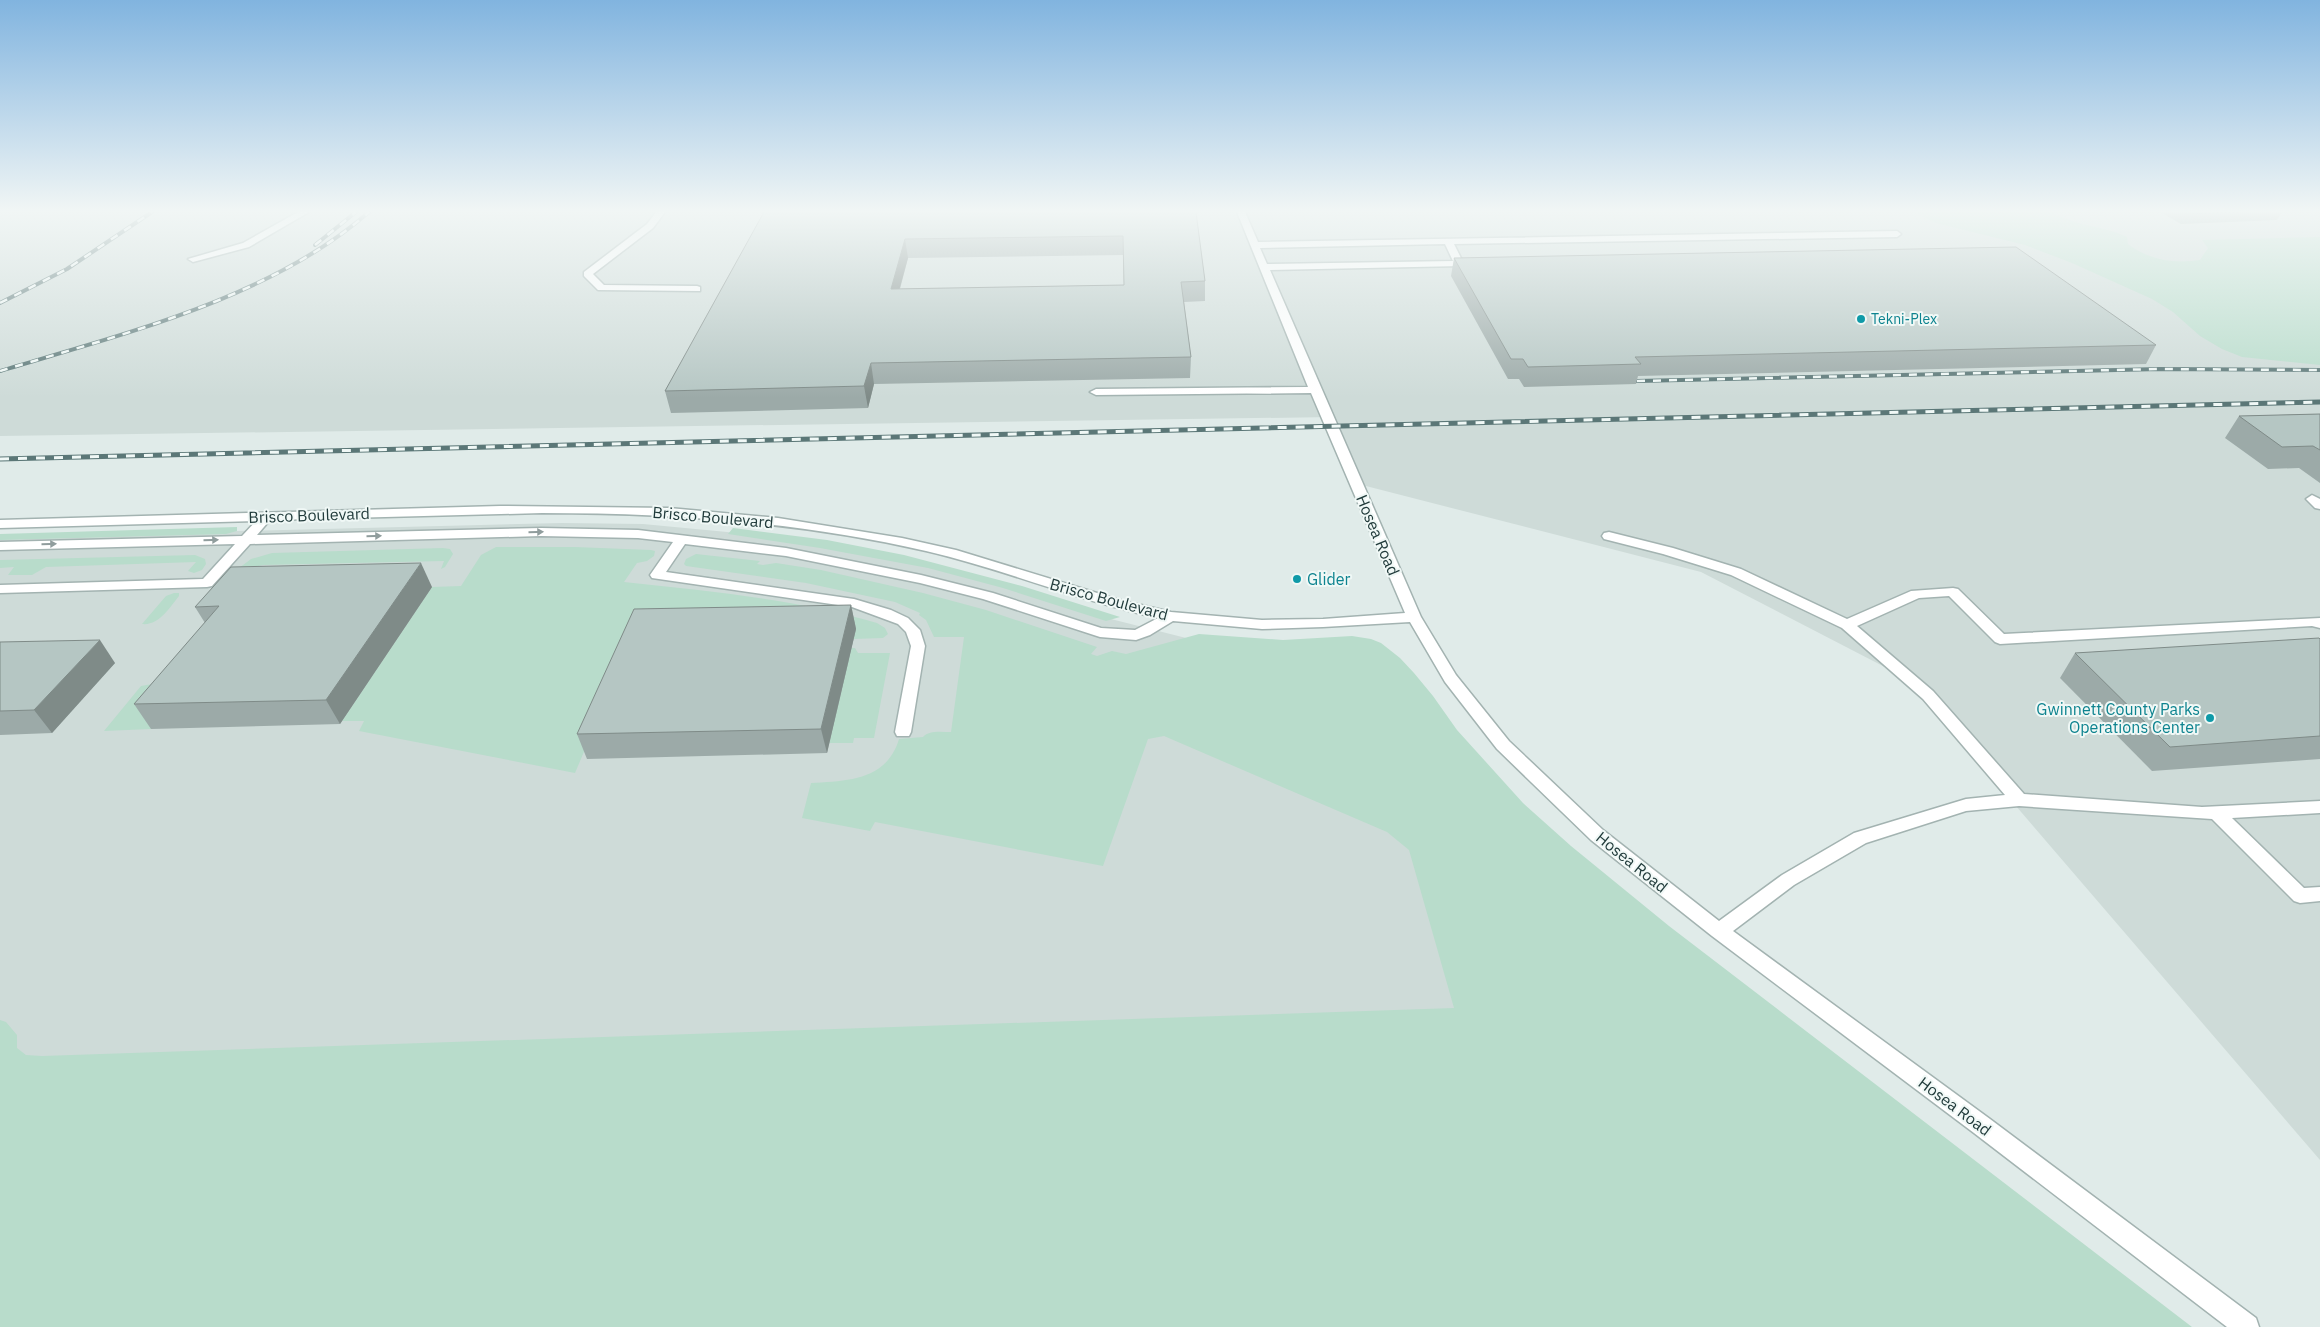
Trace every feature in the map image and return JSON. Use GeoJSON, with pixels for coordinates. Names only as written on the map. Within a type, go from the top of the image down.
{"type":"FeatureCollection","features":[{"type":"Feature","properties":{"kind":"street"},"geometry":{"type":"LineString","coordinates":[[587,274],[601,288],[697,288]]}},
{"type":"Feature","properties":{"kind":"street","name":"Hosea Road"},"geometry":{"type":"LineString","coordinates":[[1267,274],[1414,617],[1450,678],[1503,745],[1597,835],[1719,931],[1974,1120],[2247,1327]]}},
{"type":"Feature","properties":{"kind":"street"},"geometry":{"type":"LineString","coordinates":[[1096,392],[1316,390]]}},
{"type":"Feature","properties":{"kind":"street","name":"Brisco Boulevard"},"geometry":{"type":"LineString","coordinates":[[0,524],[596,509],[678,512],[748,518],[874,536],[950,552],[1103,599],[1171,616],[1254,625],[1312,624],[1414,617]]}},
{"type":"Feature","properties":{"kind":"street"},"geometry":{"type":"LineString","coordinates":[[0,589],[207,583],[267,516]]}},
{"type":"Feature","properties":{"kind":"street"},"geometry":{"type":"LineString","coordinates":[[0,546],[541,532],[638,534],[786,552],[922,579],[988,596],[1100,632],[1136,634],[1145,632],[1171,616]]}},
{"type":"Feature","properties":{"kind":"street"},"geometry":{"type":"LineString","coordinates":[[1609,536],[1668,551],[1736,572],[1791,597],[1847,626],[1928,695],[2019,800]]}},
{"type":"Feature","properties":{"kind":"street"},"geometry":{"type":"LineString","coordinates":[[681,540],[657,574],[854,604],[886,613],[903,621],[913,630],[918,646],[903,732]]}},
{"type":"Feature","properties":{"kind":"street"},"geometry":{"type":"LineString","coordinates":[[1847,626],[1916,594],[1952,592],[2000,639],[2315,620],[2320,624]]}},
{"type":"Feature","properties":{"kind":"street"},"geometry":{"type":"LineString","coordinates":[[1719,931],[1788,880],[1860,838],[1966,805],[2019,800],[2216,812],[2320,807]]}},
{"type":"Feature","properties":{"kind":"street"},"geometry":{"type":"LineString","coordinates":[[2216,812],[2300,896],[2320,894]]}},
{"type":"Feature","properties":{"kind":"shaded area"},"geometry":{"type":"Polygon","coordinates":[[[0,274],[2320,274],[2320,1160],[1906,678],[1701,572],[1362,485],[1333,417],[0,436],[0,274]]]}},
{"type":"Feature","properties":{"kind":"shaded area"},"geometry":{"type":"Polygon","coordinates":[[[562,523],[643,524],[790,538],[936,567],[1103,617],[1194,640],[1568,888],[1996,1222],[0,1327],[0,537],[562,523]]]}},
{"type":"Feature","properties":{"kind":"green space"},"geometry":{"type":"Polygon","coordinates":[[[2096,274],[2320,274],[2320,365],[2242,357],[2222,349],[2200,336],[2173,312],[2152,299],[2096,274]]]}},
{"type":"Feature","properties":{"kind":"green space"},"geometry":{"type":"Polygon","coordinates":[[[237,527],[237,531],[226,534],[0,540],[0,534],[237,527]]]}},
{"type":"Feature","properties":{"kind":"green space"},"geometry":{"type":"Polygon","coordinates":[[[733,528],[827,540],[904,555],[1022,586],[1120,617],[1106,621],[1003,588],[928,568],[820,548],[728,534],[733,528]]]}},
{"type":"Feature","properties":{"kind":"green space"},"geometry":{"type":"Polygon","coordinates":[[[496,547],[575,547],[651,550],[655,551],[654,556],[647,561],[637,563],[624,582],[751,597],[815,608],[877,623],[885,628],[888,634],[883,638],[853,639],[855,629],[594,728],[575,773],[359,731],[364,721],[342,721],[432,587],[461,586],[481,555],[496,547]]]}},
{"type":"Feature","properties":{"kind":"green space"},"geometry":{"type":"Polygon","coordinates":[[[450,549],[453,554],[445,567],[441,569],[444,561],[263,565],[235,571],[251,559],[272,553],[450,549]]]}},
{"type":"Feature","properties":{"kind":"green space"},"geometry":{"type":"Polygon","coordinates":[[[696,554],[760,561],[757,564],[763,565],[776,563],[821,570],[923,593],[986,610],[1097,647],[1091,654],[1097,656],[1112,651],[1126,654],[1199,634],[1283,640],[1352,636],[1371,639],[1381,643],[1400,658],[1414,673],[1457,730],[1523,803],[1571,846],[1669,926],[2192,1327],[0,1327],[0,1020],[6,1022],[17,1035],[17,1048],[26,1055],[42,1056],[1454,1008],[1409,850],[1387,832],[1164,736],[1148,739],[1103,866],[875,822],[870,831],[802,818],[811,783],[839,781],[864,776],[885,763],[893,753],[899,739],[923,737],[932,732],[951,732],[964,637],[934,637],[926,620],[919,615],[920,613],[895,602],[806,583],[686,566],[684,564],[686,559],[696,554]]]}},
{"type":"Feature","properties":{"kind":"green space"},"geometry":{"type":"Polygon","coordinates":[[[195,555],[205,559],[206,564],[202,570],[194,573],[188,571],[196,562],[46,567],[32,575],[8,575],[14,567],[0,568],[0,560],[195,555]]]}},
{"type":"Feature","properties":{"kind":"green space"},"geometry":{"type":"Polygon","coordinates":[[[179,593],[179,596],[164,615],[154,622],[142,624],[166,596],[179,593]]]}},
{"type":"Feature","properties":{"kind":"green space"},"geometry":{"type":"Polygon","coordinates":[[[851,648],[855,648],[858,653],[890,653],[874,738],[854,738],[853,743],[829,743],[851,648]]]}},
{"type":"Feature","properties":{"kind":"green space"},"geometry":{"type":"Polygon","coordinates":[[[152,684],[151,729],[104,731],[141,686],[152,684]]]}},
{"type":"Feature","properties":{"kind":"building"},"geometry":{"type":"Polygon","coordinates":[[[730,274],[895,274],[891,289],[1124,285],[1124,274],[1204,274],[1205,281],[1181,282],[1191,357],[871,363],[864,386],[665,391],[730,274]]]}},
{"type":"Feature","properties":{"kind":"building","name":"Tekni-Plex"},"geometry":{"type":"Polygon","coordinates":[[[1463,274],[2054,274],[2156,345],[1635,357],[1641,364],[1528,367],[1523,359],[1511,359],[1463,274]]]}},
{"type":"Feature","properties":{"kind":"building"},"geometry":{"type":"Polygon","coordinates":[[[2320,414],[2320,450],[2313,446],[2282,447],[2239,416],[2320,414]]]}},
{"type":"Feature","properties":{"kind":"building"},"geometry":{"type":"Polygon","coordinates":[[[421,563],[326,700],[134,704],[219,606],[195,607],[231,567],[421,563]]]}},
{"type":"Feature","properties":{"kind":"building"},"geometry":{"type":"Polygon","coordinates":[[[851,605],[821,729],[577,734],[634,609],[851,605]]]}},
{"type":"Feature","properties":{"kind":"building","name":"Gwinnett County Parks Operations Center"},"geometry":{"type":"Polygon","coordinates":[[[2319,638],[2320,736],[2170,747],[2075,653],[2319,638]]]}},
{"type":"Feature","properties":{"kind":"building"},"geometry":{"type":"Polygon","coordinates":[[[100,640],[34,710],[0,711],[0,642],[100,640]]]}},
{"type":"Feature","properties":{"kind":"railway"},"geometry":{"type":"LineString","coordinates":[[0,303],[57,274]]}},
{"type":"Feature","properties":{"kind":"railway"},"geometry":{"type":"LineString","coordinates":[[0,371],[96,343],[194,310],[275,274]]}},
{"type":"Feature","properties":{"kind":"railway"},"geometry":{"type":"LineString","coordinates":[[1637,381],[2160,369],[2320,370]]}},
{"type":"Feature","properties":{"kind":"railway"},"geometry":{"type":"LineString","coordinates":[[0,459],[2320,402]]}},
{"type":"Feature","properties":{"kind":"place","name":"Tekni-Plex"},"geometry":{"type":"Point","coordinates":[1861,319]}},
{"type":"Feature","properties":{"kind":"place","name":"Glider"},"geometry":{"type":"Point","coordinates":[1297,579]}},
{"type":"Feature","properties":{"kind":"place","name":"Gwinnett County Parks Operations Center"},"geometry":{"type":"Point","coordinates":[2210,718]}}]}
